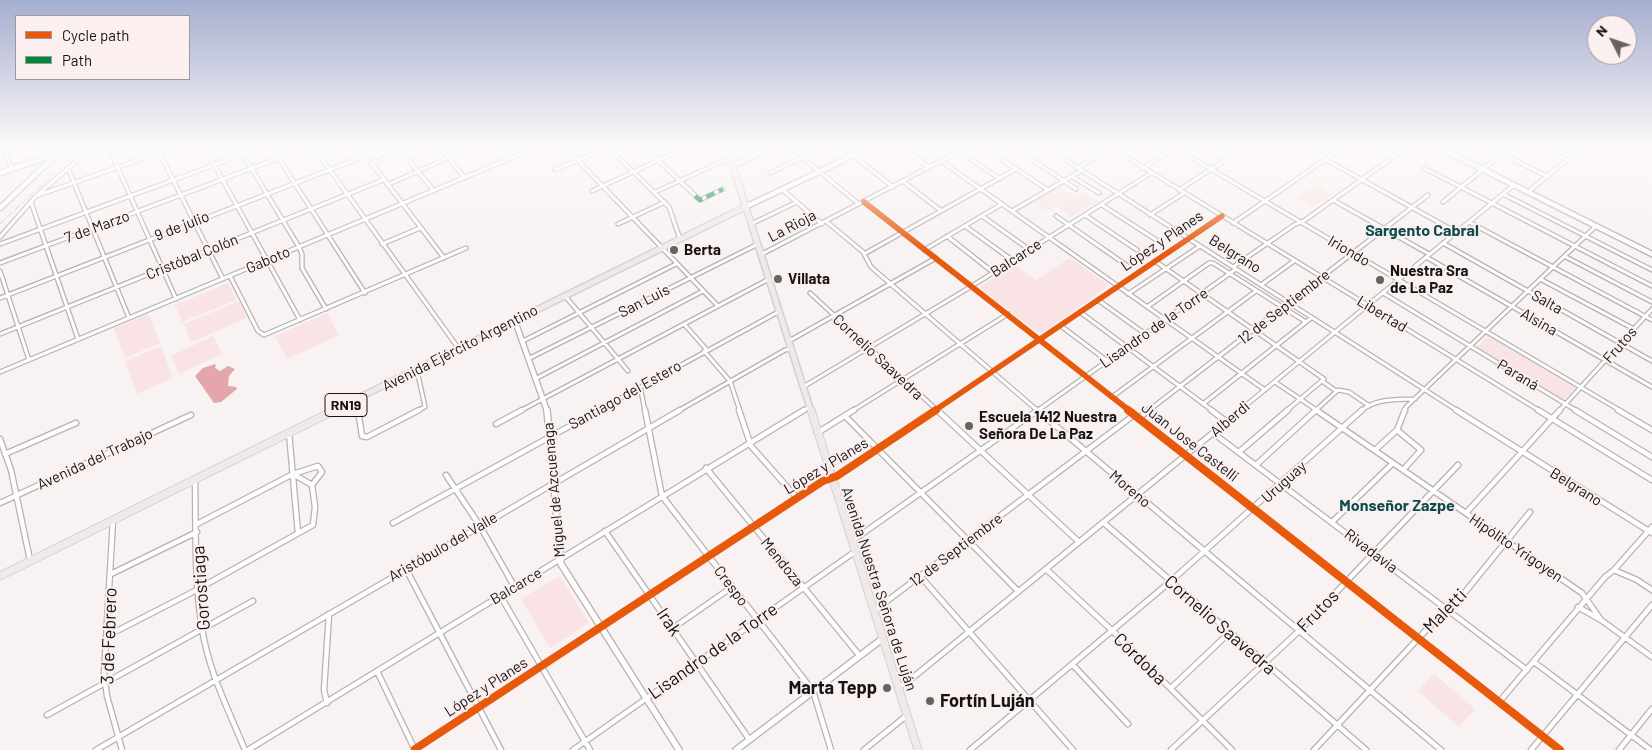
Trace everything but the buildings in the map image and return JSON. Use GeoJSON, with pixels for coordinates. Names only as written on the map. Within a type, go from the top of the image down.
{"type":"FeatureCollection","features":[{"type":"Feature","properties":{"kind":"main road","name":"Avenida Nuestra Señora de Luján"},"geometry":{"type":"LineString","coordinates":[[738,183],[792,348],[853,553],[918,750]]}},
{"type":"Feature","properties":{"kind":"main road","name":"Avenida Ejército Argentino"},"geometry":{"type":"LineString","coordinates":[[0,575],[745,207]]}},
{"type":"Feature","properties":{"kind":"main road","name":"Avenida Ejército Argentino"},"geometry":{"type":"LineString","coordinates":[[700,230],[745,207]]}},
{"type":"Feature","properties":{"kind":"main road"},"geometry":{"type":"LineString","coordinates":[[732,215],[742,215],[751,223]]}},
{"type":"Feature","properties":{"kind":"street"},"geometry":{"type":"LineString","coordinates":[[0,208],[26,183]]}},
{"type":"Feature","properties":{"kind":"street"},"geometry":{"type":"LineString","coordinates":[[0,237],[36,196],[51,183]]}},
{"type":"Feature","properties":{"kind":"street"},"geometry":{"type":"LineString","coordinates":[[36,196],[74,183],[129,318]]}},
{"type":"Feature","properties":{"kind":"street"},"geometry":{"type":"LineString","coordinates":[[125,183],[176,299]]}},
{"type":"Feature","properties":{"kind":"street"},"geometry":{"type":"LineString","coordinates":[[0,244],[167,183]]}},
{"type":"Feature","properties":{"kind":"street"},"geometry":{"type":"LineString","coordinates":[[174,183],[223,279]]}},
{"type":"Feature","properties":{"kind":"street","name":"7 de Marzo"},"geometry":{"type":"LineString","coordinates":[[0,263],[215,183]]}},
{"type":"Feature","properties":{"kind":"street"},"geometry":{"type":"LineString","coordinates":[[224,183],[300,320]]}},
{"type":"Feature","properties":{"kind":"street"},"geometry":{"type":"LineString","coordinates":[[259,183],[299,247],[302,255],[302,268],[326,309]]}},
{"type":"Feature","properties":{"kind":"street"},"geometry":{"type":"LineString","coordinates":[[294,183],[365,293]]}},
{"type":"Feature","properties":{"kind":"street","name":"9 de julio"},"geometry":{"type":"LineString","coordinates":[[0,298],[294,183]]}},
{"type":"Feature","properties":{"kind":"street"},"geometry":{"type":"LineString","coordinates":[[338,183],[459,349]]}},
{"type":"Feature","properties":{"kind":"street","name":"Cristóbal Colón"},"geometry":{"type":"LineString","coordinates":[[0,334],[376,183]]}},
{"type":"Feature","properties":{"kind":"street"},"geometry":{"type":"LineString","coordinates":[[391,183],[387,185],[444,258]]}},
{"type":"Feature","properties":{"kind":"street"},"geometry":{"type":"LineString","coordinates":[[428,183],[434,191]]}},
{"type":"Feature","properties":{"kind":"street","name":"Gaboto"},"geometry":{"type":"LineString","coordinates":[[0,372],[453,183]]}},
{"type":"Feature","properties":{"kind":"street"},"geometry":{"type":"LineString","coordinates":[[601,183],[717,305]]}},
{"type":"Feature","properties":{"kind":"street"},"geometry":{"type":"LineString","coordinates":[[592,191],[610,183]]}},
{"type":"Feature","properties":{"kind":"street"},"geometry":{"type":"LineString","coordinates":[[646,183],[670,208],[680,239]]}},
{"type":"Feature","properties":{"kind":"street"},"geometry":{"type":"LineString","coordinates":[[655,192],[675,183]]}},
{"type":"Feature","properties":{"kind":"street"},"geometry":{"type":"LineString","coordinates":[[681,183],[700,200],[723,189]]}},
{"type":"Feature","properties":{"kind":"street"},"geometry":{"type":"LineString","coordinates":[[745,207],[799,183]]}},
{"type":"Feature","properties":{"kind":"street"},"geometry":{"type":"LineString","coordinates":[[834,183],[859,204]]}},
{"type":"Feature","properties":{"kind":"street"},"geometry":{"type":"LineString","coordinates":[[888,183],[893,187]]}},
{"type":"Feature","properties":{"kind":"street","name":"La Rioja"},"geometry":{"type":"LineString","coordinates":[[762,254],[902,183]]}},
{"type":"Feature","properties":{"kind":"street"},"geometry":{"type":"LineString","coordinates":[[905,183],[940,210]]}},
{"type":"Feature","properties":{"kind":"street"},"geometry":{"type":"LineString","coordinates":[[972,183],[1265,390]]}},
{"type":"Feature","properties":{"kind":"street"},"geometry":{"type":"LineString","coordinates":[[864,254],[991,183]]}},
{"type":"Feature","properties":{"kind":"street"},"geometry":{"type":"LineString","coordinates":[[1037,183],[1048,190]]}},
{"type":"Feature","properties":{"kind":"street"},"geometry":{"type":"LineString","coordinates":[[1012,211],[1060,183]]}},
{"type":"Feature","properties":{"kind":"street"},"geometry":{"type":"LineString","coordinates":[[1066,183],[1076,189]]}},
{"type":"Feature","properties":{"kind":"street"},"geometry":{"type":"LineString","coordinates":[[1083,183],[1099,193]]}},
{"type":"Feature","properties":{"kind":"street","name":"Belgrano"},"geometry":{"type":"LineString","coordinates":[[1100,183],[1650,533]]}},
{"type":"Feature","properties":{"kind":"street","name":"Balcarce"},"geometry":{"type":"LineString","coordinates":[[803,387],[972,286],[1135,183]]}},
{"type":"Feature","properties":{"kind":"street","name":"Libertad"},"geometry":{"type":"LineString","coordinates":[[1168,183],[1652,480]]}},
{"type":"Feature","properties":{"kind":"street"},"geometry":{"type":"LineString","coordinates":[[1180,190],[1191,183]]}},
{"type":"Feature","properties":{"kind":"street","name":"Iriondo"},"geometry":{"type":"LineString","coordinates":[[1234,183],[1652,430]]}},
{"type":"Feature","properties":{"kind":"street"},"geometry":{"type":"LineString","coordinates":[[1233,223],[1291,183]]}},
{"type":"Feature","properties":{"kind":"street","name":"Lisandro de la Torre"},"geometry":{"type":"LineString","coordinates":[[850,542],[981,452],[1144,333],[1202,295],[1231,274],[1234,268],[1266,244],[1358,183]]}},
{"type":"Feature","properties":{"kind":"street"},"geometry":{"type":"LineString","coordinates":[[1367,183],[1456,232]]}},
{"type":"Feature","properties":{"kind":"street"},"geometry":{"type":"LineString","coordinates":[[1454,183],[1652,286]]}},
{"type":"Feature","properties":{"kind":"street"},"geometry":{"type":"LineString","coordinates":[[1443,202],[1467,183]]}},
{"type":"Feature","properties":{"kind":"street"},"geometry":{"type":"LineString","coordinates":[[1510,183],[1652,254]]}},
{"type":"Feature","properties":{"kind":"street"},"geometry":{"type":"LineString","coordinates":[[1528,192],[1540,183]]}},
{"type":"Feature","properties":{"kind":"street","name":"Alberdi"},"geometry":{"type":"LineString","coordinates":[[897,687],[905,684],[1104,523],[1514,185]]}},
{"type":"Feature","properties":{"kind":"street"},"geometry":{"type":"LineString","coordinates":[[783,190],[822,224]]}},
{"type":"Feature","properties":{"kind":"street"},"geometry":{"type":"LineString","coordinates":[[1150,215],[1184,193]]}},
{"type":"Feature","properties":{"kind":"street"},"geometry":{"type":"LineString","coordinates":[[1503,194],[1652,270]]}},
{"type":"Feature","properties":{"kind":"street","name":"12 de Septiembre"},"geometry":{"type":"LineString","coordinates":[[1139,418],[1428,195]]}},
{"type":"Feature","properties":{"kind":"street","name":"Alsina"},"geometry":{"type":"LineString","coordinates":[[1333,200],[1652,387]]}},
{"type":"Feature","properties":{"kind":"street"},"geometry":{"type":"LineString","coordinates":[[31,202],[78,339]]}},
{"type":"Feature","properties":{"kind":"street"},"geometry":{"type":"LineString","coordinates":[[618,224],[665,202]]}},
{"type":"Feature","properties":{"kind":"street"},"geometry":{"type":"LineString","coordinates":[[751,223],[797,202]]}},
{"type":"Feature","properties":{"kind":"street","name":"Juan Jose Castelli"},"geometry":{"type":"LineString","coordinates":[[864,202],[1254,509],[1348,580],[1560,750]]}},
{"type":"Feature","properties":{"kind":"street"},"geometry":{"type":"LineString","coordinates":[[924,250],[1002,204]]}},
{"type":"Feature","properties":{"kind":"street"},"geometry":{"type":"LineString","coordinates":[[1102,205],[1161,243]]}},
{"type":"Feature","properties":{"kind":"street"},"geometry":{"type":"LineString","coordinates":[[1086,215],[1137,250]]}},
{"type":"Feature","properties":{"kind":"street"},"geometry":{"type":"LineString","coordinates":[[982,216],[1030,250]]}},
{"type":"Feature","properties":{"kind":"street"},"geometry":{"type":"LineString","coordinates":[[1056,216],[1129,266]]}},
{"type":"Feature","properties":{"kind":"street","name":"López y Planes"},"geometry":{"type":"LineString","coordinates":[[415,750],[823,481],[838,476],[993,373],[1117,286],[1222,216]]}},
{"type":"Feature","properties":{"kind":"street","name":"Moreno"},"geometry":{"type":"LineString","coordinates":[[827,222],[864,254],[871,267],[891,285],[1085,452],[1442,750]]}},
{"type":"Feature","properties":{"kind":"street"},"geometry":{"type":"LineString","coordinates":[[1468,222],[1652,320]]}},
{"type":"Feature","properties":{"kind":"street"},"geometry":{"type":"LineString","coordinates":[[965,226],[1012,260]]}},
{"type":"Feature","properties":{"kind":"street"},"geometry":{"type":"LineString","coordinates":[[1375,450],[1397,430],[1404,411],[1415,399],[1530,292],[1596,226]]}},
{"type":"Feature","properties":{"kind":"street"},"geometry":{"type":"LineString","coordinates":[[382,244],[420,228]]}},
{"type":"Feature","properties":{"kind":"street"},"geometry":{"type":"LineString","coordinates":[[947,236],[994,272]]}},
{"type":"Feature","properties":{"kind":"street","name":"Salta"},"geometry":{"type":"LineString","coordinates":[[1442,243],[1652,361]]}},
{"type":"Feature","properties":{"kind":"street","name":"San Luis"},"geometry":{"type":"LineString","coordinates":[[530,358],[758,244]]}},
{"type":"Feature","properties":{"kind":"street"},"geometry":{"type":"LineString","coordinates":[[1128,294],[1200,246]]}},
{"type":"Feature","properties":{"kind":"street"},"geometry":{"type":"LineString","coordinates":[[230,276],[260,334],[269,334],[466,248]]}},
{"type":"Feature","properties":{"kind":"street"},"geometry":{"type":"LineString","coordinates":[[1566,257],[1652,302]]}},
{"type":"Feature","properties":{"kind":"street"},"geometry":{"type":"LineString","coordinates":[[789,341],[936,258]]}},
{"type":"Feature","properties":{"kind":"street"},"geometry":{"type":"LineString","coordinates":[[1155,261],[1300,361],[1323,378],[1322,382]]}},
{"type":"Feature","properties":{"kind":"street"},"geometry":{"type":"LineString","coordinates":[[1262,285],[1294,261]]}},
{"type":"Feature","properties":{"kind":"street"},"geometry":{"type":"LineString","coordinates":[[1147,307],[1211,262],[1306,322]]}},
{"type":"Feature","properties":{"kind":"street"},"geometry":{"type":"LineString","coordinates":[[523,341],[676,264]]}},
{"type":"Feature","properties":{"kind":"street"},"geometry":{"type":"LineString","coordinates":[[0,270],[29,360]]}},
{"type":"Feature","properties":{"kind":"street"},"geometry":{"type":"LineString","coordinates":[[496,424],[769,279]]}},
{"type":"Feature","properties":{"kind":"street"},"geometry":{"type":"LineString","coordinates":[[1542,280],[1634,329]]}},
{"type":"Feature","properties":{"kind":"street"},"geometry":{"type":"LineString","coordinates":[[537,378],[703,291]]}},
{"type":"Feature","properties":{"kind":"street"},"geometry":{"type":"LineString","coordinates":[[1112,397],[1256,291]]}},
{"type":"Feature","properties":{"kind":"street","name":"Paraná"},"geometry":{"type":"LineString","coordinates":[[1383,292],[1652,457]]}},
{"type":"Feature","properties":{"kind":"street","name":"Cornelio Saavedra"},"geometry":{"type":"LineString","coordinates":[[810,293],[1079,542]]}},
{"type":"Feature","properties":{"kind":"street"},"geometry":{"type":"LineString","coordinates":[[565,296],[628,371]]}},
{"type":"Feature","properties":{"kind":"street"},"geometry":{"type":"LineString","coordinates":[[1098,300],[1144,333]]}},
{"type":"Feature","properties":{"kind":"street","name":"Frutos"},"geometry":{"type":"LineString","coordinates":[[1466,513],[1552,418],[1607,361],[1652,309]]}},
{"type":"Feature","properties":{"kind":"street","name":"Santiago del Estero"},"geometry":{"type":"LineString","coordinates":[[393,523],[638,387],[780,311]]}},
{"type":"Feature","properties":{"kind":"street"},"geometry":{"type":"LineString","coordinates":[[1080,312],[1227,422]]}},
{"type":"Feature","properties":{"kind":"street"},"geometry":{"type":"LineString","coordinates":[[817,433],[846,417],[1008,314]]}},
{"type":"Feature","properties":{"kind":"street"},"geometry":{"type":"LineString","coordinates":[[1204,404],[1311,318]]}},
{"type":"Feature","properties":{"kind":"street","name":"Miguel de Azcuenaga"},"geometry":{"type":"LineString","coordinates":[[515,321],[544,399],[550,436],[560,559],[564,570],[679,750]]}},
{"type":"Feature","properties":{"kind":"street"},"geometry":{"type":"LineString","coordinates":[[684,324],[730,381],[749,442],[797,498]]}},
{"type":"Feature","properties":{"kind":"street"},"geometry":{"type":"LineString","coordinates":[[1061,326],[1106,360]]}},
{"type":"Feature","properties":{"kind":"street","name":"Aristóbulo del Valle"},"geometry":{"type":"LineString","coordinates":[[96,750],[648,428],[785,350],[792,348]]}},
{"type":"Feature","properties":{"kind":"street"},"geometry":{"type":"LineString","coordinates":[[356,400],[363,438],[425,406],[417,370]]}},
{"type":"Feature","properties":{"kind":"street","name":"Hipólito Yrigoyen"},"geometry":{"type":"LineString","coordinates":[[1275,382],[1586,598],[1601,620]]}},
{"type":"Feature","properties":{"kind":"street"},"geometry":{"type":"LineString","coordinates":[[1322,382],[1336,391],[1346,391],[1368,405],[1379,401],[1415,399]]}},
{"type":"Feature","properties":{"kind":"street"},"geometry":{"type":"LineString","coordinates":[[1239,452],[1322,382]]}},
{"type":"Feature","properties":{"kind":"street","name":"Crespo"},"geometry":{"type":"LineString","coordinates":[[638,387],[641,391],[662,496],[813,691],[831,750]]}},
{"type":"Feature","properties":{"kind":"street"},"geometry":{"type":"LineString","coordinates":[[1256,465],[1336,391]]}},
{"type":"Feature","properties":{"kind":"street","name":"Uruguay"},"geometry":{"type":"LineString","coordinates":[[970,750],[1171,582],[1368,405]]}},
{"type":"Feature","properties":{"kind":"street","name":"Balcarce"},"geometry":{"type":"LineString","coordinates":[[247,750],[327,703],[706,468],[809,407]]}},
{"type":"Feature","properties":{"kind":"street","name":"Avenida del Trabajo"},"geometry":{"type":"LineString","coordinates":[[0,503],[191,415]]}},
{"type":"Feature","properties":{"kind":"street","name":"12 de Septiembre"},"geometry":{"type":"LineString","coordinates":[[873,611],[882,607],[1134,415]]}},
{"type":"Feature","properties":{"kind":"street"},"geometry":{"type":"LineString","coordinates":[[846,417],[1018,592]]}},
{"type":"Feature","properties":{"kind":"street"},"geometry":{"type":"LineString","coordinates":[[5,454],[76,423]]}},
{"type":"Feature","properties":{"kind":"street"},"geometry":{"type":"LineString","coordinates":[[1397,430],[1421,450],[1403,470]]}},
{"type":"Feature","properties":{"kind":"street"},"geometry":{"type":"LineString","coordinates":[[289,432],[298,533]]}},
{"type":"Feature","properties":{"kind":"street","name":"Rivadavia"},"geometry":{"type":"LineString","coordinates":[[1213,433],[1527,670]]}},
{"type":"Feature","properties":{"kind":"street"},"geometry":{"type":"LineString","coordinates":[[0,439],[16,496],[30,560]]}},
{"type":"Feature","properties":{"kind":"street"},"geometry":{"type":"LineString","coordinates":[[1332,522],[1394,463]]}},
{"type":"Feature","properties":{"kind":"street","name":"Frutos"},"geometry":{"type":"LineString","coordinates":[[1171,750],[1300,630],[1458,465]]}},
{"type":"Feature","properties":{"kind":"street"},"geometry":{"type":"LineString","coordinates":[[107,636],[298,533],[307,530],[315,522],[312,485],[322,472],[318,466],[293,474],[197,524]]}},
{"type":"Feature","properties":{"kind":"street","name":"Mendoza"},"geometry":{"type":"LineString","coordinates":[[706,468],[859,655]]}},
{"type":"Feature","properties":{"kind":"street"},"geometry":{"type":"LineString","coordinates":[[293,474],[312,485]]}},
{"type":"Feature","properties":{"kind":"street"},"geometry":{"type":"LineString","coordinates":[[446,475],[480,526],[514,586]]}},
{"type":"Feature","properties":{"kind":"street","name":"Gorostiaga"},"geometry":{"type":"LineString","coordinates":[[195,479],[198,588],[202,630],[216,679],[247,750]]}},
{"type":"Feature","properties":{"kind":"street","name":"Maletti"},"geometry":{"type":"LineString","coordinates":[[1314,750],[1419,638],[1453,607],[1530,512]]}},
{"type":"Feature","properties":{"kind":"street","name":"3 de Febrero"},"geometry":{"type":"LineString","coordinates":[[113,520],[106,684],[122,750]]}},
{"type":"Feature","properties":{"kind":"street","name":"Cornelio Saavedra"},"geometry":{"type":"LineString","coordinates":[[1104,523],[1264,664],[1366,750]]}},
{"type":"Feature","properties":{"kind":"street"},"geometry":{"type":"LineString","coordinates":[[1500,701],[1578,607],[1605,577],[1650,533],[1652,528]]}},
{"type":"Feature","properties":{"kind":"street","name":"Irak"},"geometry":{"type":"LineString","coordinates":[[605,531],[697,662],[747,744]]}},
{"type":"Feature","properties":{"kind":"street"},"geometry":{"type":"LineString","coordinates":[[111,574],[197,532]]}},
{"type":"Feature","properties":{"kind":"street","name":"Lisandro de la Torre"},"geometry":{"type":"LineString","coordinates":[[573,750],[853,553]]}},
{"type":"Feature","properties":{"kind":"street"},"geometry":{"type":"LineString","coordinates":[[406,569],[462,671],[501,750]]}},
{"type":"Feature","properties":{"kind":"street","name":"Córdoba"},"geometry":{"type":"LineString","coordinates":[[1046,569],[1232,750]]}},
{"type":"Feature","properties":{"kind":"street"},"geometry":{"type":"LineString","coordinates":[[1614,570],[1637,580],[1652,590]]}},
{"type":"Feature","properties":{"kind":"street"},"geometry":{"type":"LineString","coordinates":[[921,577],[1073,750]]}},
{"type":"Feature","properties":{"kind":"street"},"geometry":{"type":"LineString","coordinates":[[673,628],[732,587]]}},
{"type":"Feature","properties":{"kind":"street"},"geometry":{"type":"LineString","coordinates":[[500,595],[590,750]]}},
{"type":"Feature","properties":{"kind":"street"},"geometry":{"type":"LineString","coordinates":[[48,715],[253,601]]}},
{"type":"Feature","properties":{"kind":"street"},"geometry":{"type":"LineString","coordinates":[[1531,750],[1652,604]]}},
{"type":"Feature","properties":{"kind":"street","name":"Hipólito Yrigoyen"},"geometry":{"type":"LineString","coordinates":[[1578,607],[1601,620],[1652,657]]}},
{"type":"Feature","properties":{"kind":"street"},"geometry":{"type":"LineString","coordinates":[[327,703],[324,690],[329,614]]}},
{"type":"Feature","properties":{"kind":"street"},"geometry":{"type":"LineString","coordinates":[[1170,688],[1229,633]]}},
{"type":"Feature","properties":{"kind":"street"},"geometry":{"type":"LineString","coordinates":[[736,750],[747,744],[882,639]]}},
{"type":"Feature","properties":{"kind":"street"},"geometry":{"type":"LineString","coordinates":[[1534,662],[1651,750]]}},
{"type":"Feature","properties":{"kind":"street"},"geometry":{"type":"LineString","coordinates":[[1073,665],[1128,724]]}},
{"type":"Feature","properties":{"kind":"street"},"geometry":{"type":"LineString","coordinates":[[377,672],[415,750]]}},
{"type":"Feature","properties":{"kind":"street"},"geometry":{"type":"LineString","coordinates":[[1619,750],[1652,708]]}},
{"type":"Feature","properties":{"kind":"street"},"geometry":{"type":"LineString","coordinates":[[864,750],[906,716]]}},
{"type":"Feature","properties":{"kind":"shaded area"},"geometry":{"type":"Polygon","coordinates":[[[1317,185],[1332,195],[1313,207],[1297,198],[1317,185]]]}},
{"type":"Feature","properties":{"kind":"shaded area"},"geometry":{"type":"Polygon","coordinates":[[[1059,186],[1074,196],[1082,191],[1098,202],[1071,217],[1055,206],[1046,212],[1033,203],[1059,186]]]}},
{"type":"Feature","properties":{"kind":"shaded area"},"geometry":{"type":"Polygon","coordinates":[[[1070,258],[1107,284],[1107,287],[1042,334],[981,289],[981,286],[1014,265],[1036,280],[1070,258]]]}},
{"type":"Feature","properties":{"kind":"shaded area"},"geometry":{"type":"Polygon","coordinates":[[[228,283],[236,300],[182,322],[175,305],[228,283]]]}},
{"type":"Feature","properties":{"kind":"shaded area"},"geometry":{"type":"Polygon","coordinates":[[[239,301],[247,318],[191,342],[184,324],[239,301]]]}},
{"type":"Feature","properties":{"kind":"shaded area"},"geometry":{"type":"Polygon","coordinates":[[[327,313],[339,335],[287,359],[275,336],[327,313]]]}},
{"type":"Feature","properties":{"kind":"shaded area"},"geometry":{"type":"Polygon","coordinates":[[[148,314],[160,343],[125,358],[114,328],[148,314]]]}},
{"type":"Feature","properties":{"kind":"shaded area"},"geometry":{"type":"Polygon","coordinates":[[[1489,335],[1576,387],[1563,401],[1476,348],[1489,335]]]}},
{"type":"Feature","properties":{"kind":"shaded area"},"geometry":{"type":"Polygon","coordinates":[[[213,336],[222,354],[179,374],[171,356],[213,336]]]}},
{"type":"Feature","properties":{"kind":"shaded area"},"geometry":{"type":"Polygon","coordinates":[[[161,346],[173,378],[137,394],[125,361],[161,346]]]}},
{"type":"Feature","properties":{"kind":"shaded area"},"geometry":{"type":"Polygon","coordinates":[[[216,364],[215,368],[220,371],[228,366],[235,369],[229,376],[228,386],[236,387],[237,389],[221,402],[214,403],[195,376],[203,368],[216,364]]]}},
{"type":"Feature","properties":{"kind":"shaded area"},"geometry":{"type":"Polygon","coordinates":[[[560,576],[589,623],[550,648],[521,599],[560,576]]]}},
{"type":"Feature","properties":{"kind":"shaded area"},"geometry":{"type":"Polygon","coordinates":[[[1434,674],[1475,709],[1459,727],[1418,691],[1434,674]]]}},
{"type":"Feature","properties":{"kind":"railway"},"geometry":{"type":"LineString","coordinates":[[0,224],[44,183]]}},
{"type":"Feature","properties":{"kind":"marked path"},"geometry":{"type":"LineString","coordinates":[[695,196],[700,200],[723,189]]}},
{"type":"Feature","properties":{"kind":"cycle path"},"geometry":{"type":"LineString","coordinates":[[864,202],[1560,750]]}},
{"type":"Feature","properties":{"kind":"cycle path"},"geometry":{"type":"LineString","coordinates":[[415,749],[823,481],[837,476],[877,450],[1222,216]]}},
{"type":"Feature","properties":{"kind":"place","name":"Berta"},"geometry":{"type":"Point","coordinates":[674,250]}},
{"type":"Feature","properties":{"kind":"place","name":"Villata"},"geometry":{"type":"Point","coordinates":[778,279]}},
{"type":"Feature","properties":{"kind":"place","name":"Nuestra Sra de La Paz"},"geometry":{"type":"Point","coordinates":[1380,280]}},
{"type":"Feature","properties":{"kind":"place","name":"Escuela 1412 Nuestra Señora De La Paz"},"geometry":{"type":"Point","coordinates":[969,426]}},
{"type":"Feature","properties":{"kind":"place","name":"Marta Tepp"},"geometry":{"type":"Point","coordinates":[887,688]}},
{"type":"Feature","properties":{"kind":"place","name":"Fortín Luján"},"geometry":{"type":"Point","coordinates":[930,701]}},
{"type":"Feature","properties":{"kind":"district","name":"Sargento Cabral"},"geometry":{"type":"Point","coordinates":[1422,231]}},
{"type":"Feature","properties":{"kind":"district","name":"Monseñor Zazpe"},"geometry":{"type":"Point","coordinates":[1397,506]}}]}
